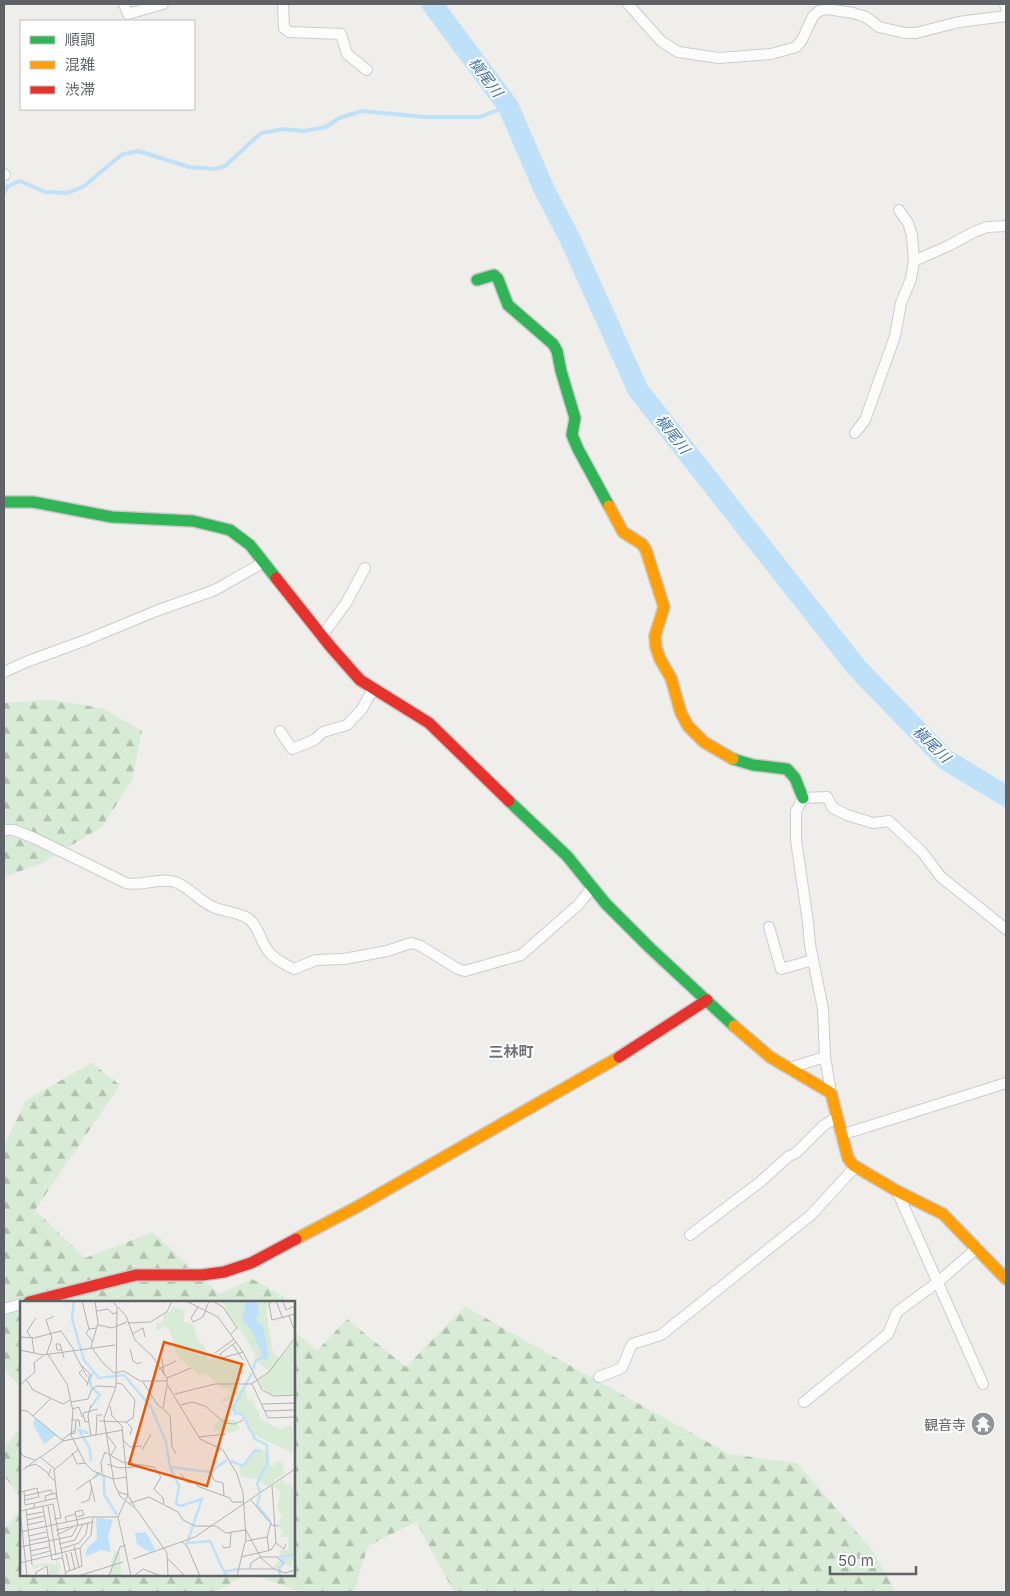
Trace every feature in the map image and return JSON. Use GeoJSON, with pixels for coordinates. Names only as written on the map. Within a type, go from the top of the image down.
{"type":"FeatureCollection","features":[{"type":"Feature","properties":{"kind":"street"},"geometry":{"type":"LineString","coordinates":[[124,4],[128,14],[163,4]]}},
{"type":"Feature","properties":{"kind":"street"},"geometry":{"type":"LineString","coordinates":[[283,4],[284,28],[289,32],[341,34],[347,54],[367,70]]}},
{"type":"Feature","properties":{"kind":"street"},"geometry":{"type":"LineString","coordinates":[[628,4],[661,40],[678,52],[720,58],[771,54],[796,47],[802,40],[814,16],[819,11],[853,13],[866,17],[879,27],[905,34],[959,22],[1006,16]]}},
{"type":"Feature","properties":{"kind":"street"},"geometry":{"type":"LineString","coordinates":[[1005,4],[1006,8]]}},
{"type":"Feature","properties":{"kind":"street"},"geometry":{"type":"LineString","coordinates":[[855,433],[865,420],[895,336],[900,303],[911,280],[914,261],[912,235],[908,223],[899,210]]}},
{"type":"Feature","properties":{"kind":"street"},"geometry":{"type":"LineString","coordinates":[[914,261],[974,232],[987,228],[1006,226]]}},
{"type":"Feature","properties":{"kind":"street"},"geometry":{"type":"LineString","coordinates":[[477,280],[494,275],[498,279],[508,305],[554,344],[557,350],[575,418],[572,435],[578,449],[623,532],[642,544],[646,550],[664,607],[664,614],[654,637],[658,654],[671,676],[678,707],[683,719],[703,740],[729,759],[751,765],[788,769],[794,776],[803,798]]}},
{"type":"Feature","properties":{"kind":"street"},"geometry":{"type":"LineString","coordinates":[[4,502],[33,502],[112,517],[193,521],[230,530],[250,545],[322,636],[360,680],[429,722],[490,784],[567,856],[592,888],[650,948],[747,1038],[770,1057],[831,1093]]}},
{"type":"Feature","properties":{"kind":"street"},"geometry":{"type":"LineString","coordinates":[[4,672],[156,611],[215,590],[264,562]]}},
{"type":"Feature","properties":{"kind":"street"},"geometry":{"type":"LineString","coordinates":[[322,636],[346,603],[365,568]]}},
{"type":"Feature","properties":{"kind":"street"},"geometry":{"type":"LineString","coordinates":[[280,731],[292,748],[314,740],[324,732],[347,725],[362,709],[373,689]]}},
{"type":"Feature","properties":{"kind":"street"},"geometry":{"type":"LineString","coordinates":[[803,798],[827,797],[834,808],[847,815],[873,822],[890,821],[922,852],[941,877],[1006,929]]}},
{"type":"Feature","properties":{"kind":"street"},"geometry":{"type":"LineString","coordinates":[[803,798],[796,810],[796,840],[813,960],[823,1009],[825,1057],[831,1093],[848,1158],[855,1166],[943,1214],[977,1248],[1002,1267],[1006,1280]]}},
{"type":"Feature","properties":{"kind":"street"},"geometry":{"type":"LineString","coordinates":[[4,830],[14,830],[34,838],[126,883],[135,885],[151,881],[175,882],[203,902],[215,908],[247,917],[256,925],[268,951],[275,958],[294,969],[316,960],[344,959],[387,951],[411,943],[419,945],[458,969],[465,971],[522,955],[578,905],[592,888]]}},
{"type":"Feature","properties":{"kind":"street"},"geometry":{"type":"LineString","coordinates":[[769,927],[781,969],[813,960]]}},
{"type":"Feature","properties":{"kind":"street"},"geometry":{"type":"LineString","coordinates":[[33,1301],[136,1275],[202,1275],[224,1272],[251,1263],[357,1208],[552,1096],[636,1047],[707,1000]]}},
{"type":"Feature","properties":{"kind":"street"},"geometry":{"type":"LineString","coordinates":[[789,1068],[825,1057]]}},
{"type":"Feature","properties":{"kind":"street"},"geometry":{"type":"LineString","coordinates":[[841,1135],[1006,1082]]}},
{"type":"Feature","properties":{"kind":"street"},"geometry":{"type":"LineString","coordinates":[[690,1235],[760,1182],[789,1156],[796,1153],[823,1126],[837,1117]]}},
{"type":"Feature","properties":{"kind":"street"},"geometry":{"type":"LineString","coordinates":[[599,1377],[622,1368],[632,1344],[662,1335],[788,1235],[811,1216],[855,1166]]}},
{"type":"Feature","properties":{"kind":"street"},"geometry":{"type":"LineString","coordinates":[[898,1191],[983,1384]]}},
{"type":"Feature","properties":{"kind":"street"},"geometry":{"type":"LineString","coordinates":[[804,1402],[888,1334],[897,1312],[938,1282],[977,1248]]}},
{"type":"Feature","properties":{"kind":"street"},"geometry":{"type":"LineString","coordinates":[[4,1309],[20,1304]]}},
{"type":"Feature","properties":{"kind":"green space"},"geometry":{"type":"Polygon","coordinates":[[[49,700],[103,708],[142,731],[132,780],[102,827],[40,864],[4,877],[4,703],[49,700]]]}},
{"type":"Feature","properties":{"kind":"green space"},"geometry":{"type":"Polygon","coordinates":[[[92,1063],[120,1085],[35,1210],[85,1258],[153,1232],[219,1294],[252,1279],[285,1297],[282,1301],[20,1301],[20,1388],[4,1368],[4,1146],[26,1100],[92,1063]]]}},
{"type":"Feature","properties":{"kind":"green space"},"geometry":{"type":"Polygon","coordinates":[[[465,1306],[729,1454],[797,1463],[872,1550],[896,1592],[454,1592],[416,1522],[368,1546],[354,1592],[302,1592],[256,1576],[295,1576],[295,1331],[317,1351],[347,1319],[406,1367],[465,1306]]]}},
{"type":"Feature","properties":{"kind":"green space"},"geometry":{"type":"Polygon","coordinates":[[[20,1427],[20,1497],[4,1476],[4,1448],[20,1427]]]}},
{"type":"Feature","properties":{"kind":"green space"},"geometry":{"type":"Polygon","coordinates":[[[20,1510],[20,1576],[244,1576],[215,1592],[4,1592],[4,1529],[20,1510]]]}},
{"type":"Feature","properties":{"kind":"waterway","name":"槇尾川"},"geometry":{"type":"LineString","coordinates":[[432,4],[508,106],[544,189],[570,239],[638,390],[857,668],[946,760],[1006,796]]}},
{"type":"Feature","properties":{"kind":"waterway"},"geometry":{"type":"LineString","coordinates":[[4,193],[8,186],[20,181],[45,192],[67,193],[83,187],[121,155],[138,151],[189,167],[214,169],[225,166],[261,133],[284,129],[304,131],[326,127],[339,118],[362,111],[425,117],[480,117],[508,106]]}},
{"type":"Feature","properties":{"kind":"traffic: fast"},"geometry":{"type":"LineString","coordinates":[[477,280],[494,275],[498,279],[508,305],[553,344],[557,351],[575,418],[572,435],[609,506]]}},
{"type":"Feature","properties":{"kind":"traffic: fast"},"geometry":{"type":"LineString","coordinates":[[4,502],[33,502],[112,517],[193,521],[230,530],[250,545],[276,578]]}},
{"type":"Feature","properties":{"kind":"traffic: fast"},"geometry":{"type":"LineString","coordinates":[[733,759],[753,765],[787,769],[795,778],[803,798]]}},
{"type":"Feature","properties":{"kind":"traffic: fast"},"geometry":{"type":"LineString","coordinates":[[509,801],[567,856],[606,904],[734,1026]]}},
{"type":"Feature","properties":{"kind":"traffic: slow"},"geometry":{"type":"LineString","coordinates":[[609,506],[623,532],[642,544],[646,550],[664,607],[655,636],[656,647],[660,659],[671,678],[681,713],[688,726],[704,742],[733,759]]}},
{"type":"Feature","properties":{"kind":"traffic: slow"},"geometry":{"type":"LineString","coordinates":[[734,1026],[770,1057],[831,1093],[848,1158],[853,1165],[897,1191],[943,1214],[1006,1279]]}},
{"type":"Feature","properties":{"kind":"traffic: slow"},"geometry":{"type":"LineString","coordinates":[[296,1239],[357,1207],[619,1057]]}},
{"type":"Feature","properties":{"kind":"traffic: jam"},"geometry":{"type":"LineString","coordinates":[[276,578],[330,646],[360,680],[429,723],[509,801]]}},
{"type":"Feature","properties":{"kind":"traffic: jam"},"geometry":{"type":"LineString","coordinates":[[619,1057],[707,1000]]}},
{"type":"Feature","properties":{"kind":"traffic: jam"},"geometry":{"type":"LineString","coordinates":[[33,1301],[136,1275],[202,1275],[224,1272],[251,1263],[296,1239]]}},
{"type":"Feature","properties":{"kind":"place","name":"観音寺"},"geometry":{"type":"Point","coordinates":[983,1424]}},
{"type":"Feature","properties":{"kind":"district","name":"三林町"},"geometry":{"type":"Point","coordinates":[511,1051]}}]}
